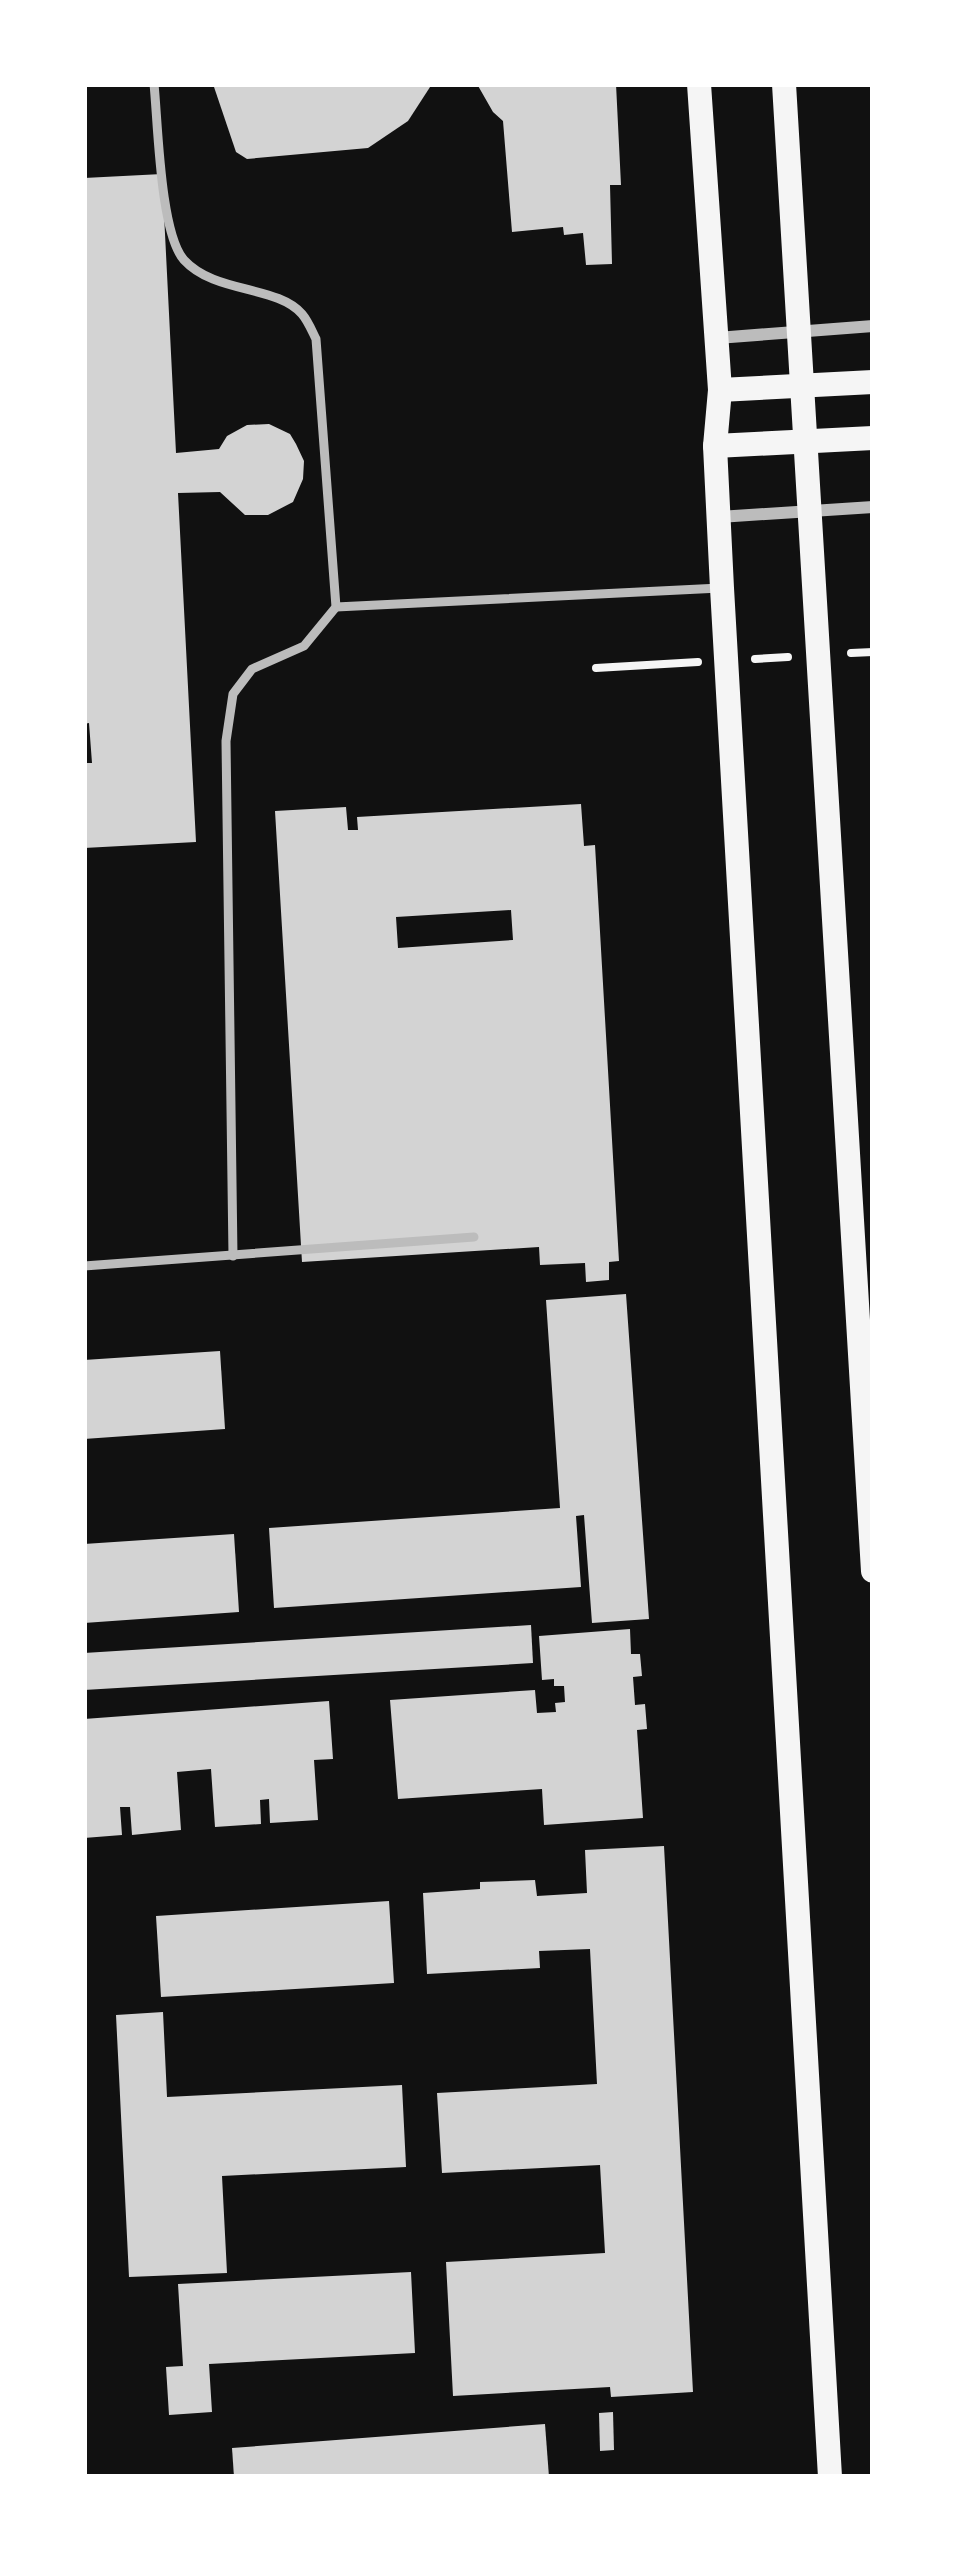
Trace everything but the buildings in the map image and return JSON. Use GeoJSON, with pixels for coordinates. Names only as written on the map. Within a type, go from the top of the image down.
{"type":"FeatureCollection","features":[{"type":"Feature","properties":{"kind":"main road"},"geometry":{"type":"LineString","coordinates":[[699,84],[721,390],[716,446],[718,517],[830,2477]]}},
{"type":"Feature","properties":{"kind":"main road"},"geometry":{"type":"LineString","coordinates":[[784,84],[873,1570]]}},
{"type":"Feature","properties":{"kind":"main road"},"geometry":{"type":"LineString","coordinates":[[721,390],[873,382]]}},
{"type":"Feature","properties":{"kind":"main road"},"geometry":{"type":"LineString","coordinates":[[716,446],[873,438]]}},
{"type":"Feature","properties":{"kind":"street"},"geometry":{"type":"LineString","coordinates":[[717,338],[873,326]]}},
{"type":"Feature","properties":{"kind":"street"},"geometry":{"type":"LineString","coordinates":[[718,517],[873,507]]}},
{"type":"Feature","properties":{"kind":"lane"},"geometry":{"type":"LineString","coordinates":[[154,84],[168,226],[183,259],[224,286],[279,300],[301,312],[316,339],[336,607],[304,646],[252,669],[232,694],[226,741],[233,1256]]}},
{"type":"Feature","properties":{"kind":"lane"},"geometry":{"type":"LineString","coordinates":[[336,607],[722,588]]}},
{"type":"Feature","properties":{"kind":"lane"},"geometry":{"type":"LineString","coordinates":[[84,1266],[474,1237]]}}]}
